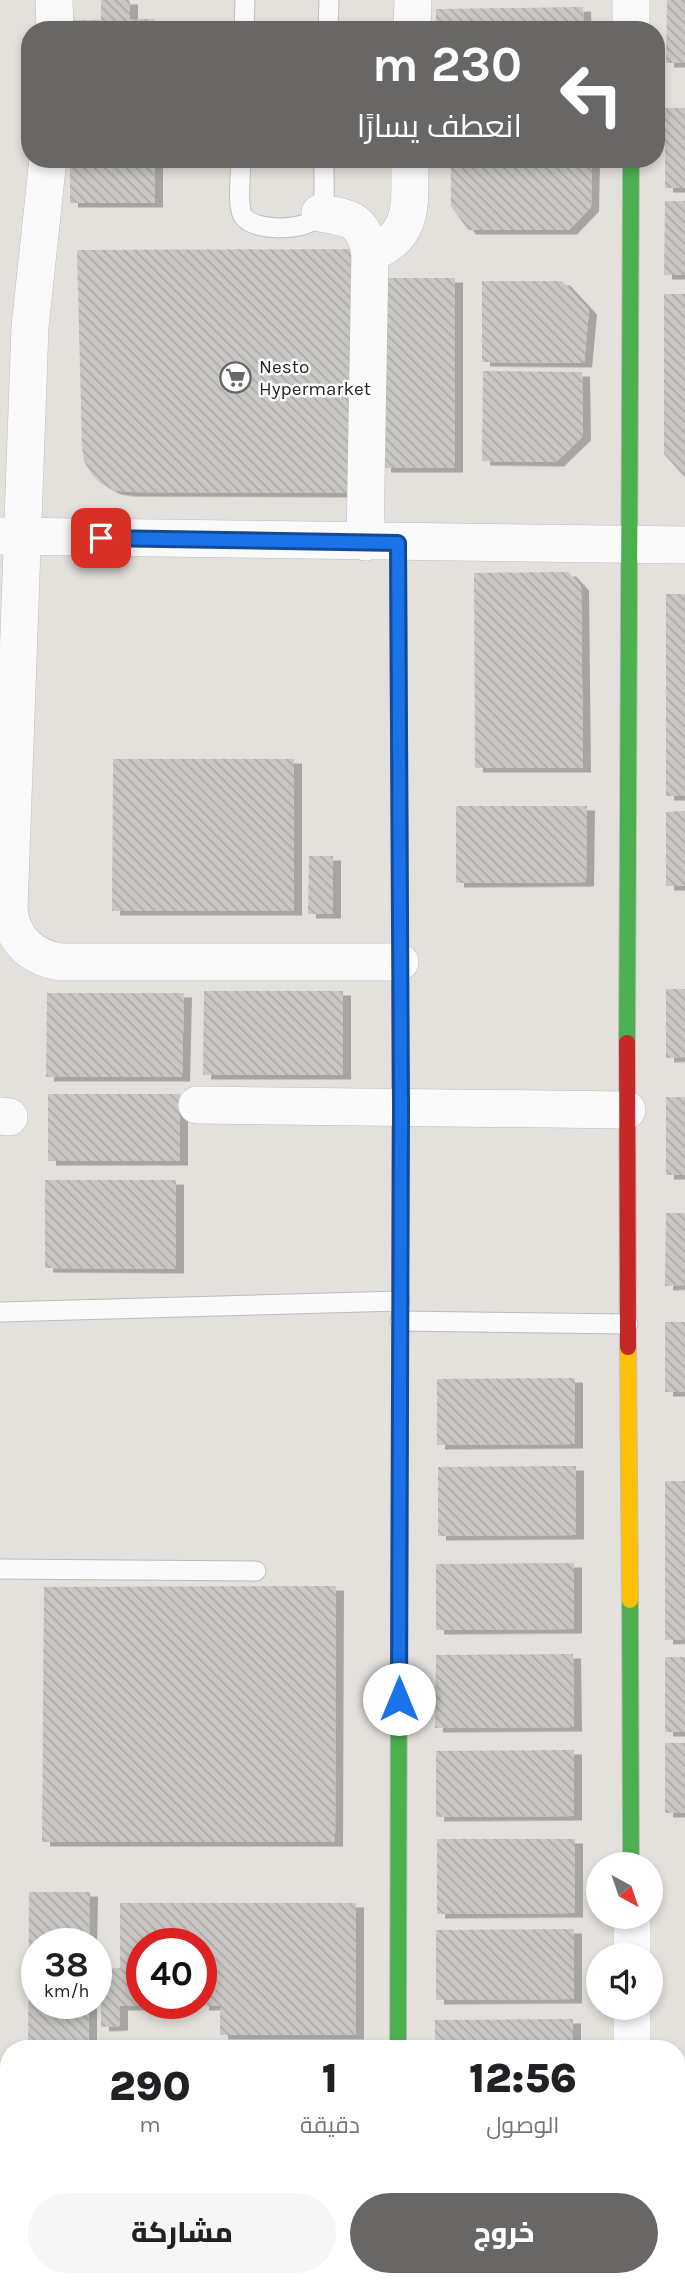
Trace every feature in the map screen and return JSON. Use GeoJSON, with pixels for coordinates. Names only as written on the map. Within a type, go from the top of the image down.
{"type":"FeatureCollection","features":[{"type":"Feature","properties":{"kind":"street"},"geometry":{"type":"LineString","coordinates":[[54,0],[55,21]]}},
{"type":"Feature","properties":{"kind":"street"},"geometry":{"type":"LineString","coordinates":[[412,21],[413,0]]}},
{"type":"Feature","properties":{"kind":"street"},"geometry":{"type":"LineString","coordinates":[[631,0],[631,21]]}},
{"type":"Feature","properties":{"kind":"street"},"geometry":{"type":"LineString","coordinates":[[47,168],[11,536],[9,909],[15,935],[34,954],[61,962],[400,962]]}},
{"type":"Feature","properties":{"kind":"street"},"geometry":{"type":"LineString","coordinates":[[370,253],[392,242],[406,224],[409,214],[410,168]]}},
{"type":"Feature","properties":{"kind":"street"},"geometry":{"type":"LineString","coordinates":[[631,168],[627,1110],[631,1852]]}},
{"type":"Feature","properties":{"kind":"street"},"geometry":{"type":"LineString","coordinates":[[320,213],[350,218],[360,227],[367,239],[370,253],[400,962],[398,2040]]}},
{"type":"Feature","properties":{"kind":"street"},"geometry":{"type":"LineString","coordinates":[[11,536],[685,545]]}},
{"type":"Feature","properties":{"kind":"street"},"geometry":{"type":"LineString","coordinates":[[197,1105],[627,1110]]}},
{"type":"Feature","properties":{"kind":"street"},"geometry":{"type":"LineString","coordinates":[[632,2020],[632,2040]]}},
{"type":"Feature","properties":{"kind":"lane"},"geometry":{"type":"LineString","coordinates":[[244,21],[245,0]]}},
{"type":"Feature","properties":{"kind":"lane"},"geometry":{"type":"LineString","coordinates":[[328,21],[329,0]]}},
{"type":"Feature","properties":{"kind":"lane"},"geometry":{"type":"LineString","coordinates":[[241,168],[240,211],[244,219],[261,226],[306,226],[315,222],[323,204],[324,168]]}},
{"type":"Feature","properties":{"kind":"lane"},"geometry":{"type":"LineString","coordinates":[[0,1312],[400,1301]]}},
{"type":"Feature","properties":{"kind":"lane"},"geometry":{"type":"LineString","coordinates":[[400,1321],[628,1324]]}},
{"type":"Feature","properties":{"kind":"lane"},"geometry":{"type":"LineString","coordinates":[[0,1569],[256,1570]]}},
{"type":"Feature","properties":{"kind":"lane"},"geometry":{"type":"LineString","coordinates":[[0,2104],[0,2181]]}},
{"type":"Feature","properties":{"kind":"building"},"geometry":{"type":"Polygon","coordinates":[[[101,0],[130,0],[130,19],[155,21],[69,21],[101,20],[101,0]]]}},
{"type":"Feature","properties":{"kind":"building"},"geometry":{"type":"Polygon","coordinates":[[[667,0],[685,0],[685,63],[666,63],[667,0]]]}},
{"type":"Feature","properties":{"kind":"building"},"geometry":{"type":"Polygon","coordinates":[[[583,7],[584,21],[436,21],[436,9],[583,7]]]}},
{"type":"Feature","properties":{"kind":"building"},"geometry":{"type":"Polygon","coordinates":[[[665,108],[685,108],[685,188],[665,188],[665,108]]]}},
{"type":"Feature","properties":{"kind":"building"},"geometry":{"type":"Polygon","coordinates":[[[70,168],[155,168],[155,203],[70,203],[70,168]]]}},
{"type":"Feature","properties":{"kind":"building"},"geometry":{"type":"Polygon","coordinates":[[[451,168],[592,168],[591,207],[569,230],[468,230],[451,206],[451,168]]]}},
{"type":"Feature","properties":{"kind":"building"},"geometry":{"type":"Polygon","coordinates":[[[665,201],[685,201],[685,275],[664,275],[665,201]]]}},
{"type":"Feature","properties":{"kind":"building"},"geometry":{"type":"Polygon","coordinates":[[[357,249],[358,493],[127,492],[113,490],[100,483],[91,473],[84,461],[82,447],[77,250],[357,249]]]}},
{"type":"Feature","properties":{"kind":"building"},"geometry":{"type":"Polygon","coordinates":[[[382,278],[455,278],[455,468],[383,468],[382,278]]]}},
{"type":"Feature","properties":{"kind":"building"},"geometry":{"type":"Polygon","coordinates":[[[482,281],[562,281],[589,310],[584,363],[482,362],[482,281]]]}},
{"type":"Feature","properties":{"kind":"building"},"geometry":{"type":"Polygon","coordinates":[[[664,294],[685,294],[685,478],[664,454],[664,294]]]}},
{"type":"Feature","properties":{"kind":"building"},"geometry":{"type":"Polygon","coordinates":[[[483,371],[582,372],[583,436],[556,462],[482,461],[483,371]]]}},
{"type":"Feature","properties":{"kind":"building"},"geometry":{"type":"Polygon","coordinates":[[[568,572],[581,586],[583,768],[475,768],[474,573],[568,572]]]}},
{"type":"Feature","properties":{"kind":"building"},"geometry":{"type":"Polygon","coordinates":[[[666,594],[685,594],[685,796],[666,796],[666,594]]]}},
{"type":"Feature","properties":{"kind":"building"},"geometry":{"type":"Polygon","coordinates":[[[113,759],[294,759],[294,911],[112,911],[113,759]]]}},
{"type":"Feature","properties":{"kind":"building"},"geometry":{"type":"Polygon","coordinates":[[[456,806],[587,806],[586,882],[456,883],[456,806]]]}},
{"type":"Feature","properties":{"kind":"building"},"geometry":{"type":"Polygon","coordinates":[[[685,811],[685,886],[666,886],[666,812],[685,811]]]}},
{"type":"Feature","properties":{"kind":"building"},"geometry":{"type":"Polygon","coordinates":[[[309,856],[333,856],[333,914],[308,914],[309,856]]]}},
{"type":"Feature","properties":{"kind":"building"},"geometry":{"type":"Polygon","coordinates":[[[666,989],[685,989],[685,1057],[666,1058],[666,989]]]}},
{"type":"Feature","properties":{"kind":"building"},"geometry":{"type":"Polygon","coordinates":[[[204,991],[343,991],[343,1075],[203,1075],[204,991]]]}},
{"type":"Feature","properties":{"kind":"building"},"geometry":{"type":"Polygon","coordinates":[[[47,993],[184,993],[182,1077],[46,1077],[47,993]]]}},
{"type":"Feature","properties":{"kind":"building"},"geometry":{"type":"Polygon","coordinates":[[[48,1094],[180,1094],[180,1161],[48,1161],[48,1094]]]}},
{"type":"Feature","properties":{"kind":"building"},"geometry":{"type":"Polygon","coordinates":[[[666,1097],[685,1097],[685,1175],[666,1175],[666,1097]]]}},
{"type":"Feature","properties":{"kind":"building"},"geometry":{"type":"Polygon","coordinates":[[[45,1180],[176,1180],[176,1269],[45,1268],[45,1180]]]}},
{"type":"Feature","properties":{"kind":"building"},"geometry":{"type":"Polygon","coordinates":[[[666,1213],[685,1213],[685,1285],[665,1286],[666,1213]]]}},
{"type":"Feature","properties":{"kind":"building"},"geometry":{"type":"Polygon","coordinates":[[[665,1322],[685,1322],[685,1392],[665,1392],[665,1322]]]}},
{"type":"Feature","properties":{"kind":"building"},"geometry":{"type":"Polygon","coordinates":[[[575,1378],[575,1444],[437,1445],[437,1379],[575,1378]]]}},
{"type":"Feature","properties":{"kind":"building"},"geometry":{"type":"Polygon","coordinates":[[[576,1466],[576,1535],[438,1536],[438,1467],[576,1466]]]}},
{"type":"Feature","properties":{"kind":"building"},"geometry":{"type":"Polygon","coordinates":[[[665,1481],[685,1481],[685,1639],[665,1640],[665,1481]]]}},
{"type":"Feature","properties":{"kind":"building"},"geometry":{"type":"Polygon","coordinates":[[[574,1563],[574,1629],[436,1630],[436,1564],[574,1563]]]}},
{"type":"Feature","properties":{"kind":"building"},"geometry":{"type":"Polygon","coordinates":[[[336,1586],[335,1842],[42,1842],[44,1587],[336,1586]]]}},
{"type":"Feature","properties":{"kind":"building"},"geometry":{"type":"Polygon","coordinates":[[[573,1654],[574,1727],[435,1728],[436,1655],[573,1654]]]}},
{"type":"Feature","properties":{"kind":"building"},"geometry":{"type":"Polygon","coordinates":[[[665,1657],[685,1657],[685,1732],[665,1732],[665,1657]]]}},
{"type":"Feature","properties":{"kind":"building"},"geometry":{"type":"Polygon","coordinates":[[[665,1743],[685,1743],[685,1813],[665,1813],[665,1743]]]}},
{"type":"Feature","properties":{"kind":"building"},"geometry":{"type":"Polygon","coordinates":[[[574,1750],[574,1816],[436,1817],[436,1751],[574,1750]]]}},
{"type":"Feature","properties":{"kind":"building"},"geometry":{"type":"Polygon","coordinates":[[[437,1839],[575,1839],[575,1913],[437,1914],[437,1839]]]}},
{"type":"Feature","properties":{"kind":"building"},"geometry":{"type":"Polygon","coordinates":[[[29,1892],[90,1892],[89,1928],[29,1928],[29,1892]]]}},
{"type":"Feature","properties":{"kind":"building"},"geometry":{"type":"Polygon","coordinates":[[[120,1903],[356,1903],[356,2035],[220,2035],[220,2006],[217,2006],[217,1928],[126,1928],[126,2006],[120,2006],[120,2026],[101,2027],[101,2019],[112,2019],[112,1968],[120,1968],[120,1903]]]}},
{"type":"Feature","properties":{"kind":"building"},"geometry":{"type":"Polygon","coordinates":[[[574,1929],[574,1999],[436,2000],[436,1930],[574,1929]]]}},
{"type":"Feature","properties":{"kind":"building"},"geometry":{"type":"Polygon","coordinates":[[[28,2019],[89,2019],[89,2040],[28,2040],[28,2019]]]}},
{"type":"Feature","properties":{"kind":"building"},"geometry":{"type":"Polygon","coordinates":[[[573,2019],[573,2040],[435,2040],[435,2020],[573,2019]]]}},
{"type":"Feature","properties":{"kind":"traffic: fast"},"geometry":{"type":"LineString","coordinates":[[627,1043],[631,168]]}},
{"type":"Feature","properties":{"kind":"traffic: fast"},"geometry":{"type":"LineString","coordinates":[[400,936],[400,1363]]}},
{"type":"Feature","properties":{"kind":"traffic: fast"},"geometry":{"type":"LineString","coordinates":[[630,1600],[631,1852]]}},
{"type":"Feature","properties":{"kind":"traffic: fast"},"geometry":{"type":"LineString","coordinates":[[398,2040],[399,1616]]}},
{"type":"Feature","properties":{"kind":"traffic: slow"},"geometry":{"type":"LineString","coordinates":[[399,723],[400,936]]}},
{"type":"Feature","properties":{"kind":"traffic: slow"},"geometry":{"type":"LineString","coordinates":[[628,1347],[630,1600]]}},
{"type":"Feature","properties":{"kind":"traffic: slow"},"geometry":{"type":"LineString","coordinates":[[399,1616],[400,1363]]}},
{"type":"Feature","properties":{"kind":"traffic: jam"},"geometry":{"type":"LineString","coordinates":[[398,543],[399,723]]}},
{"type":"Feature","properties":{"kind":"traffic: jam"},"geometry":{"type":"LineString","coordinates":[[627,1043],[628,1347]]}},
{"type":"Feature","properties":{"kind":"place","name":"Nesto Hypermarket"},"geometry":{"type":"Point","coordinates":[236,377]}},
{"type":"Feature","properties":{"kind":"route"},"geometry":{"type":"LineString","coordinates":[[101,538],[398,543],[401,1107],[399,1699]]}}]}
